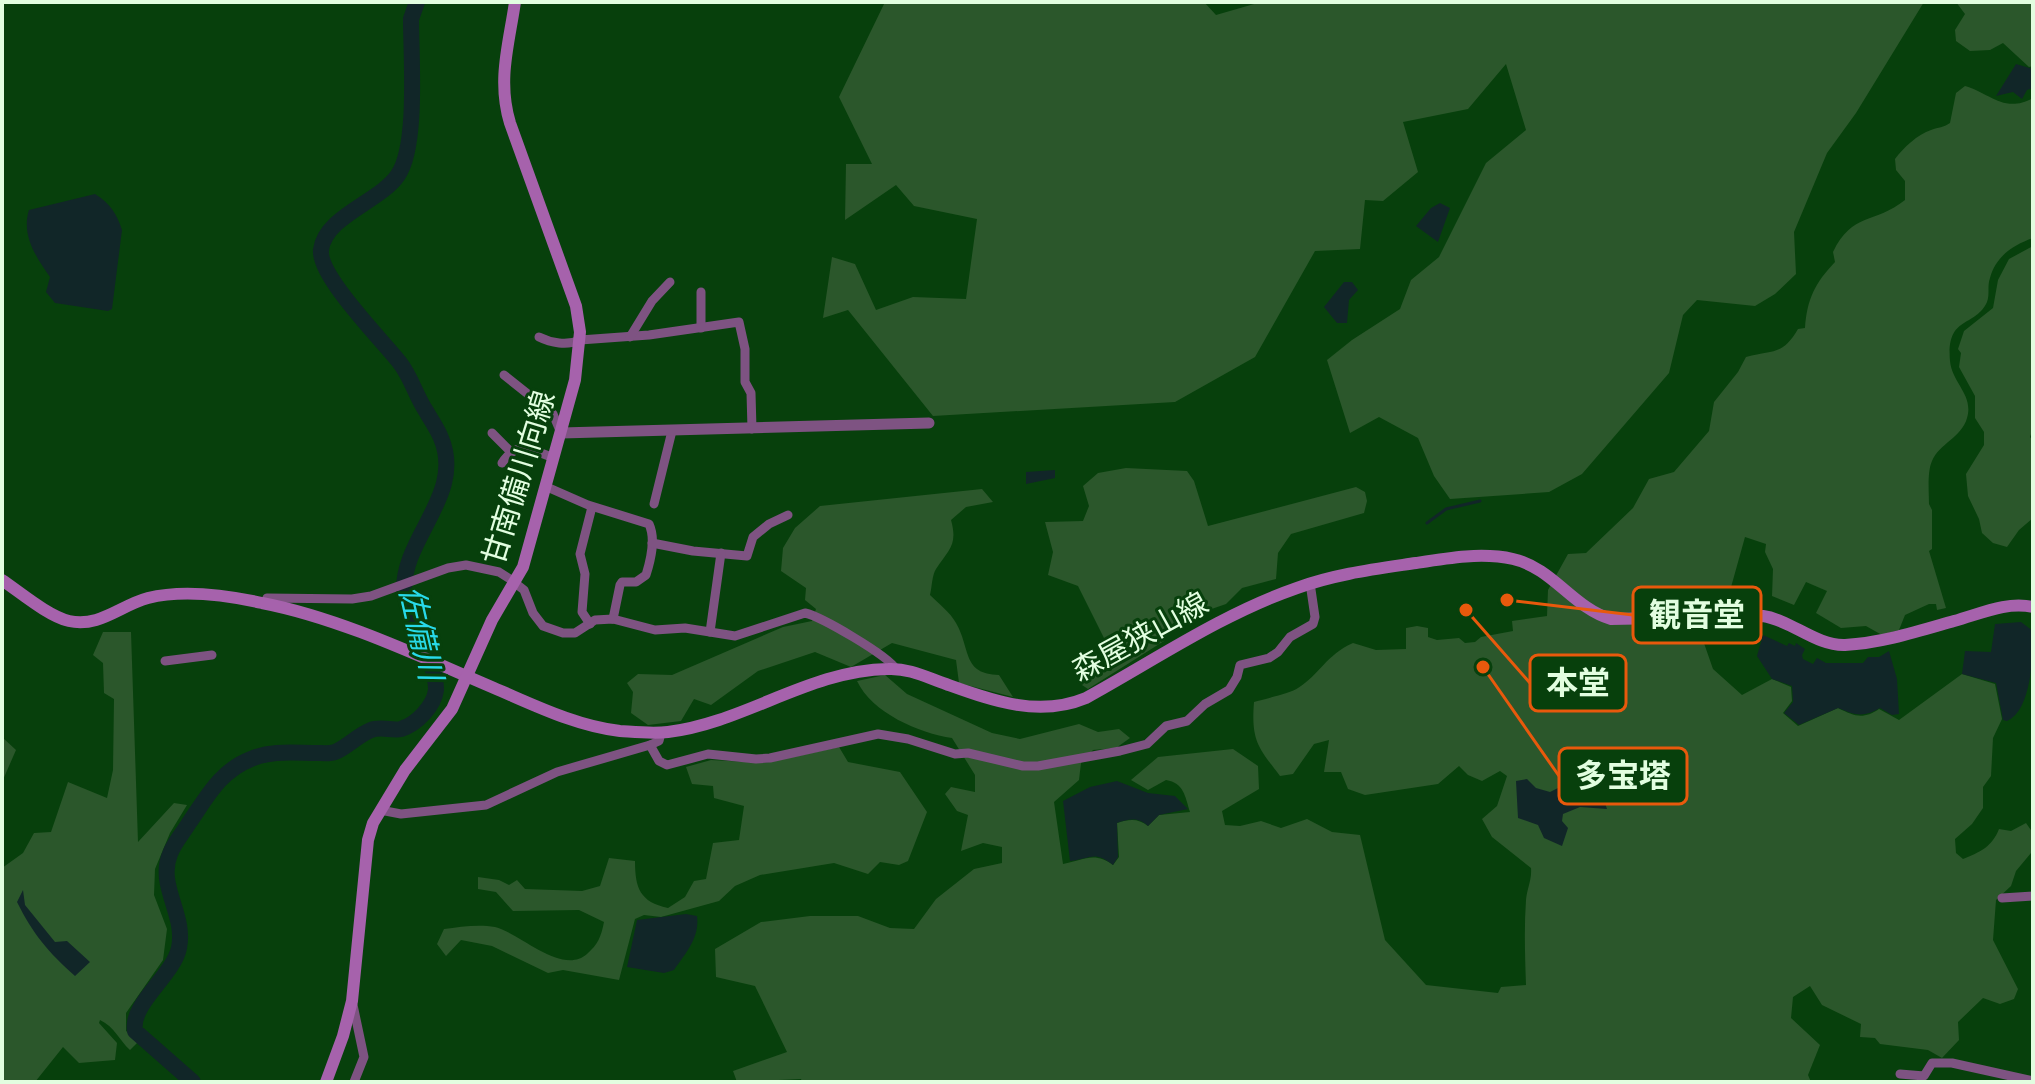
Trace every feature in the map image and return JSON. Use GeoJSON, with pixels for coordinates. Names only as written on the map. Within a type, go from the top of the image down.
{"type":"FeatureCollection","features":[{"type":"Feature","properties":{"kind":"main road","name":"甘南備川向線"},"geometry":{"type":"LineString","coordinates":[[326,1082],[352,1001],[368,840],[380,810],[405,770],[452,709],[492,620],[516,583],[547,487],[575,380],[580,340],[576,306],[506,110],[503,70],[515,2]]}},
{"type":"Feature","properties":{"kind":"main road","name":"森屋狭山線"},"geometry":{"type":"LineString","coordinates":[[2,580],[59,618],[75,622],[100,619],[140,601],[160,596],[210,595],[265,603],[336,625],[584,723],[617,730],[661,733],[717,720],[835,678],[874,669],[919,673],[1003,704],[1032,707],[1069,704],[1103,689],[1245,608],[1310,583],[1342,575],[1471,556],[1505,558],[1535,567],[1589,609],[1611,619],[1756,615],[1780,620],[1823,640],[1845,645],[1903,635],[2007,606],[2033,607]]}},
{"type":"Feature","properties":{"kind":"street"},"geometry":{"type":"LineString","coordinates":[[630,337],[652,301],[670,282]]}},
{"type":"Feature","properties":{"kind":"street"},"geometry":{"type":"LineString","coordinates":[[701,292],[701,328]]}},
{"type":"Feature","properties":{"kind":"street"},"geometry":{"type":"LineString","coordinates":[[539,337],[555,343],[575,343],[739,322],[745,349],[745,382],[751,393],[752,429]]}},
{"type":"Feature","properties":{"kind":"street"},"geometry":{"type":"LineString","coordinates":[[504,375],[553,414],[561,433],[929,423]]}},
{"type":"Feature","properties":{"kind":"street"},"geometry":{"type":"LineString","coordinates":[[654,504],[672,431]]}},
{"type":"Feature","properties":{"kind":"street"},"geometry":{"type":"LineString","coordinates":[[492,433],[510,451]]}},
{"type":"Feature","properties":{"kind":"street"},"geometry":{"type":"LineString","coordinates":[[502,463],[510,451],[524,448],[554,458]]}},
{"type":"Feature","properties":{"kind":"street"},"geometry":{"type":"LineString","coordinates":[[547,487],[592,507],[649,524],[652,543],[646,575],[636,582],[622,582],[613,619]]}},
{"type":"Feature","properties":{"kind":"street"},"geometry":{"type":"LineString","coordinates":[[590,624],[582,612],[585,574],[580,554],[592,507]]}},
{"type":"Feature","properties":{"kind":"street"},"geometry":{"type":"LineString","coordinates":[[652,543],[747,556],[753,537],[769,524],[788,515]]}},
{"type":"Feature","properties":{"kind":"street"},"geometry":{"type":"LineString","coordinates":[[710,632],[721,553]]}},
{"type":"Feature","properties":{"kind":"street"},"geometry":{"type":"LineString","coordinates":[[265,603],[267,598],[280,596],[352,599],[371,596],[466,565],[499,572],[516,583],[524,590],[537,620],[550,630],[575,633],[595,620],[613,619],[655,630],[676,627],[743,635],[805,613],[817,616],[878,653],[896,669]]}},
{"type":"Feature","properties":{"kind":"street"},"geometry":{"type":"LineString","coordinates":[[650,745],[659,761],[667,765],[708,754],[770,758],[878,734],[908,739],[955,754],[968,753],[1023,766],[1120,751],[1147,744],[1166,726],[1187,721],[1205,704],[1229,690],[1240,665],[1269,658],[1290,637],[1313,624],[1315,617],[1310,583]]}},
{"type":"Feature","properties":{"kind":"street"},"geometry":{"type":"LineString","coordinates":[[165,661],[212,655]]}},
{"type":"Feature","properties":{"kind":"street"},"geometry":{"type":"LineString","coordinates":[[380,810],[401,814],[486,805],[557,772],[650,745],[659,741],[661,733]]}},
{"type":"Feature","properties":{"kind":"street"},"geometry":{"type":"LineString","coordinates":[[2002,898],[2033,896]]}},
{"type":"Feature","properties":{"kind":"street"},"geometry":{"type":"LineString","coordinates":[[352,1001],[364,1057],[354,1082]]}},
{"type":"Feature","properties":{"kind":"street"},"geometry":{"type":"LineString","coordinates":[[1900,1074],[1924,1076],[1932,1063],[1952,1063],[2033,1081]]}},
{"type":"Feature","properties":{"kind":"green space"},"geometry":{"type":"Polygon","coordinates":[[[885,2],[1204,2],[1216,15],[1261,2],[1924,2],[1856,113],[1827,153],[1794,232],[1796,274],[1775,294],[1755,306],[1697,300],[1683,315],[1669,373],[1582,474],[1549,492],[1450,499],[1434,476],[1418,438],[1379,417],[1350,433],[1327,360],[1400,309],[1411,280],[1439,257],[1486,163],[1526,130],[1506,64],[1468,109],[1403,122],[1418,172],[1383,201],[1365,200],[1360,249],[1315,251],[1255,357],[1175,402],[933,416],[848,310],[823,318],[832,257],[855,264],[876,310],[913,297],[966,299],[977,219],[914,206],[896,185],[845,220],[846,164],[872,164],[839,97],[885,2]]]}},
{"type":"Feature","properties":{"kind":"green space"},"geometry":{"type":"Polygon","coordinates":[[[1956,2],[2033,2],[2033,66],[2029,67],[2003,43],[1990,50],[1970,51],[1956,41],[1955,30],[1965,14],[1956,2]]]}},
{"type":"Feature","properties":{"kind":"green space"},"geometry":{"type":"Polygon","coordinates":[[[1965,86],[2005,103],[2014,104],[2033,98],[2033,238],[2012,248],[2001,258],[1990,278],[1987,302],[1982,310],[1962,324],[1952,336],[1950,361],[1968,402],[1967,418],[1956,435],[1935,455],[1929,471],[1932,549],[1929,551],[1946,608],[1937,610],[1936,604],[1929,604],[1905,615],[1899,630],[1882,635],[1866,626],[1841,628],[1816,613],[1827,591],[1806,582],[1794,605],[1772,596],[1773,569],[1765,552],[1766,544],[1745,537],[1728,598],[1701,599],[1698,626],[1713,669],[1742,695],[1772,679],[1791,687],[1792,701],[1783,713],[1798,726],[1838,708],[1858,716],[1879,709],[1899,720],[1962,674],[1995,684],[2002,719],[1993,738],[1991,776],[1983,787],[1983,808],[1972,824],[1955,839],[1956,853],[1963,859],[1980,851],[1989,845],[1999,829],[2011,831],[2026,823],[2033,833],[2031,853],[2016,871],[2011,886],[1996,900],[1993,940],[2018,989],[2014,999],[2000,1004],[1983,998],[1958,1022],[1959,1040],[1942,1058],[1928,1050],[1880,1044],[1875,1038],[1860,1037],[1861,1024],[1822,1005],[1810,986],[1793,997],[1791,1018],[1820,1045],[1808,1075],[1811,1082],[802,1082],[801,1079],[737,1082],[733,1071],[787,1052],[755,986],[716,977],[715,949],[761,922],[810,916],[858,916],[890,928],[914,929],[936,899],[974,869],[1002,863],[1002,847],[983,843],[961,851],[968,815],[957,811],[945,794],[951,787],[975,792],[975,775],[952,738],[898,720],[874,703],[857,681],[885,675],[907,694],[992,733],[1020,739],[1079,724],[1098,732],[1119,729],[1130,738],[1116,748],[1093,750],[1081,763],[1079,780],[1054,802],[1063,864],[1095,857],[1113,865],[1119,857],[1117,823],[1133,820],[1148,826],[1159,815],[1190,812],[1183,791],[1177,784],[1166,780],[1148,790],[1131,780],[1158,757],[1233,749],[1258,766],[1259,789],[1222,811],[1225,825],[1240,826],[1261,821],[1281,828],[1307,819],[1332,832],[1360,835],[1385,940],[1426,985],[1498,993],[1501,987],[1526,985],[1525,911],[1531,868],[1492,837],[1482,819],[1497,806],[1507,776],[1500,771],[1482,781],[1468,775],[1459,766],[1438,784],[1365,795],[1348,789],[1341,772],[1324,772],[1329,740],[1314,744],[1293,774],[1280,776],[1266,758],[1255,735],[1254,702],[1298,688],[1336,653],[1353,643],[1376,650],[1406,649],[1406,628],[1417,626],[1428,628],[1428,637],[1437,640],[1459,638],[1465,643],[1475,642],[1481,637],[1513,631],[1512,621],[1547,616],[1548,590],[1568,554],[1586,553],[1633,508],[1649,479],[1674,472],[1709,431],[1714,402],[1746,357],[1782,348],[1798,329],[1805,328],[1810,300],[1817,284],[1835,262],[1833,252],[1840,239],[1856,224],[1884,213],[1905,200],[1905,181],[1896,170],[1895,159],[1921,135],[1950,123],[1956,93],[1965,86]]]}},
{"type":"Feature","properties":{"kind":"green space"},"geometry":{"type":"Polygon","coordinates":[[[2033,246],[2033,428],[2030,437],[2033,441],[2033,518],[2019,530],[2007,547],[1993,543],[1982,533],[1968,496],[1966,474],[1984,445],[1984,432],[1975,418],[1975,396],[1959,367],[1961,353],[1958,349],[1964,331],[1993,308],[1998,280],[2009,259],[2033,246]]]}},
{"type":"Feature","properties":{"kind":"green space"},"geometry":{"type":"Polygon","coordinates":[[[1126,468],[1187,471],[1194,481],[1208,526],[1356,487],[1365,492],[1367,501],[1364,513],[1291,534],[1278,553],[1276,579],[1242,588],[1226,604],[1174,622],[1164,641],[1088,689],[1079,683],[1115,660],[1078,586],[1048,575],[1053,552],[1045,522],[1083,521],[1089,506],[1083,486],[1098,473],[1126,468]]]}},
{"type":"Feature","properties":{"kind":"green space"},"geometry":{"type":"Polygon","coordinates":[[[982,489],[993,502],[966,507],[951,520],[953,541],[935,572],[930,595],[956,623],[973,665],[987,674],[999,675],[1013,697],[959,683],[956,660],[892,643],[851,667],[815,652],[758,671],[711,705],[694,699],[681,721],[648,725],[631,713],[633,692],[627,683],[638,674],[672,675],[783,627],[812,621],[816,609],[805,600],[806,588],[781,571],[783,548],[795,528],[820,506],[982,489]]]}},
{"type":"Feature","properties":{"kind":"green space"},"geometry":{"type":"Polygon","coordinates":[[[103,632],[131,632],[138,842],[174,803],[187,805],[170,833],[155,869],[154,895],[167,929],[163,960],[126,1013],[126,1031],[139,1041],[130,1050],[100,1020],[99,1023],[117,1043],[115,1060],[79,1063],[63,1047],[35,1082],[2,1082],[2,868],[23,853],[34,833],[51,832],[68,782],[107,798],[113,770],[114,699],[104,693],[103,663],[93,655],[103,632]]]}},
{"type":"Feature","properties":{"kind":"green space"},"geometry":{"type":"Polygon","coordinates":[[[2,737],[16,750],[2,782],[2,737]]]}},
{"type":"Feature","properties":{"kind":"green space"},"geometry":{"type":"Polygon","coordinates":[[[839,747],[848,762],[900,772],[927,812],[908,861],[899,865],[880,862],[868,874],[834,863],[760,875],[735,886],[719,901],[661,917],[644,915],[635,919],[619,980],[563,970],[548,973],[492,946],[461,940],[446,956],[437,944],[444,929],[489,926],[505,931],[553,957],[577,959],[587,954],[596,943],[604,922],[579,910],[513,911],[496,892],[478,889],[478,877],[509,885],[517,880],[525,889],[582,891],[600,886],[609,858],[635,861],[636,879],[645,898],[668,908],[685,897],[694,881],[706,879],[713,843],[739,840],[744,806],[714,798],[713,786],[692,784],[686,767],[711,760],[765,763],[839,747]]]}},
{"type":"Feature","properties":{"kind":"water"},"geometry":{"type":"Polygon","coordinates":[[[2016,64],[2033,69],[2033,88],[2027,90],[2022,99],[2013,92],[1996,96],[2016,64]]]}},
{"type":"Feature","properties":{"kind":"water"},"geometry":{"type":"Polygon","coordinates":[[[95,194],[112,209],[122,230],[112,309],[108,311],[55,303],[46,292],[50,277],[35,254],[27,228],[29,210],[95,194]]]}},
{"type":"Feature","properties":{"kind":"water"},"geometry":{"type":"Polygon","coordinates":[[[1440,203],[1450,208],[1438,242],[1416,226],[1431,208],[1440,203]]]}},
{"type":"Feature","properties":{"kind":"water"},"geometry":{"type":"Polygon","coordinates":[[[1344,282],[1352,282],[1358,290],[1349,300],[1347,323],[1337,323],[1324,307],[1344,282]]]}},
{"type":"Feature","properties":{"kind":"water"},"geometry":{"type":"Polygon","coordinates":[[[1055,470],[1055,478],[1026,484],[1026,472],[1055,470]]]}},
{"type":"Feature","properties":{"kind":"water"},"geometry":{"type":"Polygon","coordinates":[[[2021,622],[2033,631],[2031,667],[2022,706],[2007,721],[2003,720],[1996,683],[1962,674],[1965,651],[1991,652],[1995,624],[2021,622]]]}},
{"type":"Feature","properties":{"kind":"water"},"geometry":{"type":"Polygon","coordinates":[[[1763,635],[1787,646],[1789,643],[1795,646],[1796,643],[1805,649],[1803,659],[1813,664],[1817,658],[1826,663],[1863,663],[1868,657],[1879,657],[1889,651],[1897,679],[1899,714],[1892,715],[1880,708],[1859,714],[1838,708],[1799,725],[1784,713],[1793,702],[1792,686],[1772,679],[1757,656],[1763,635]]]}},
{"type":"Feature","properties":{"kind":"water"},"geometry":{"type":"Polygon","coordinates":[[[1527,779],[1536,788],[1550,792],[1566,784],[1575,790],[1602,794],[1607,809],[1580,807],[1563,814],[1562,821],[1568,828],[1562,846],[1544,838],[1538,825],[1518,818],[1516,781],[1527,779]]]}},
{"type":"Feature","properties":{"kind":"water"},"geometry":{"type":"Polygon","coordinates":[[[1117,781],[1148,793],[1175,796],[1188,809],[1159,815],[1148,826],[1133,820],[1117,823],[1118,857],[1113,865],[1097,857],[1070,861],[1063,801],[1090,787],[1117,781]]]}},
{"type":"Feature","properties":{"kind":"water"},"geometry":{"type":"Polygon","coordinates":[[[23,890],[25,905],[55,942],[67,941],[90,962],[75,976],[29,924],[17,902],[23,890]]]}},
{"type":"Feature","properties":{"kind":"water"},"geometry":{"type":"Polygon","coordinates":[[[686,914],[697,916],[696,931],[674,970],[664,973],[627,967],[637,920],[686,914]]]}},
{"type":"Feature","properties":{"kind":"waterway","name":"佐備川"},"geometry":{"type":"LineString","coordinates":[[193,1082],[135,1031],[139,1011],[169,969],[179,948],[179,923],[167,877],[170,854],[176,842],[215,786],[240,764],[275,753],[333,753],[371,730],[401,729],[424,714],[436,690],[428,656],[404,592],[412,553],[445,478],[446,459],[441,438],[404,368],[340,291],[323,261],[321,250],[332,228],[390,185],[404,162],[411,123],[411,19],[417,2]]}},
{"type":"Feature","properties":{"kind":"waterway"},"geometry":{"type":"LineString","coordinates":[[1427,523],[1446,509],[1480,501]]}},
{"type":"Feature","properties":{"kind":"place","name":"観音堂"},"geometry":{"type":"Point","coordinates":[1507,600]}},
{"type":"Feature","properties":{"kind":"place","name":"本堂"},"geometry":{"type":"Point","coordinates":[1466,610]}},
{"type":"Feature","properties":{"kind":"place","name":"多宝塔"},"geometry":{"type":"Point","coordinates":[1483,667]}}]}
